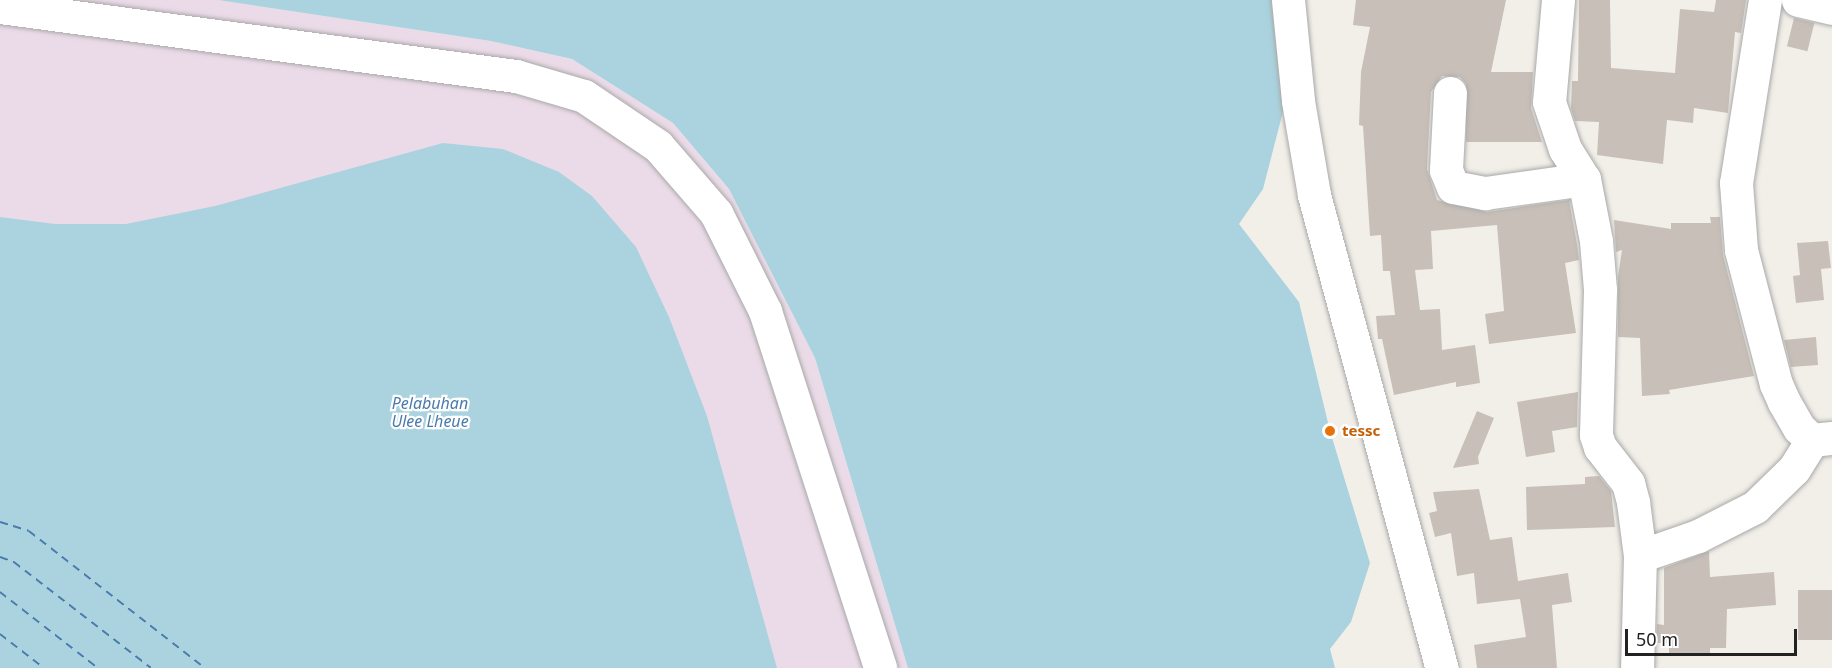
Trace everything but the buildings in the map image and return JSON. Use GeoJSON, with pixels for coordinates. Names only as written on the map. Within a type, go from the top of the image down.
{"type":"FeatureCollection","features":[{"type":"Feature","properties":{"kind":"street"},"geometry":{"type":"LineString","coordinates":[[1288,0],[1298,101],[1314,195],[1442,668]]}},
{"type":"Feature","properties":{"kind":"street"},"geometry":{"type":"LineString","coordinates":[[1558,0],[1549,102],[1565,149],[1584,180],[1599,273],[1596,435],[1600,447],[1628,483],[1640,556],[1637,668]]}},
{"type":"Feature","properties":{"kind":"street"},"geometry":{"type":"LineString","coordinates":[[1640,556],[1698,536],[1755,507],[1822,439],[1799,428],[1776,384],[1736,217],[1736,183],[1765,0]]}},
{"type":"Feature","properties":{"kind":"street"},"geometry":{"type":"LineString","coordinates":[[1798,0],[1832,8]]}},
{"type":"Feature","properties":{"kind":"street"},"geometry":{"type":"LineString","coordinates":[[0,8],[516,76],[584,96],[658,146],[716,213],[765,311],[880,668]]}},
{"type":"Feature","properties":{"kind":"street"},"geometry":{"type":"LineString","coordinates":[[1450,93],[1446,170],[1453,188],[1485,193],[1584,180]]}},
{"type":"Feature","properties":{"kind":"shaded area","name":"Pelabuhan Ulee Lheue"},"geometry":{"type":"Polygon","coordinates":[[[0,0],[218,0],[491,41],[572,59],[673,123],[729,189],[815,358],[908,668],[0,668],[0,0]]]}},
{"type":"Feature","properties":{"kind":"water"},"geometry":{"type":"Polygon","coordinates":[[[218,0],[1279,0],[1286,100],[1263,189],[1239,224],[1299,302],[1330,431],[1370,563],[1351,622],[1330,649],[1335,668],[908,668],[815,358],[729,189],[673,123],[572,59],[491,41],[218,0]]]}},
{"type":"Feature","properties":{"kind":"water","name":"Pelabuhan Ulee Lheue"},"geometry":{"type":"Polygon","coordinates":[[[443,143],[503,149],[559,172],[592,196],[636,247],[669,317],[707,416],[777,668],[0,668],[0,217],[55,224],[126,224],[215,206],[443,143]]]}},
{"type":"Feature","properties":{"kind":"ferry route"},"geometry":{"type":"LineString","coordinates":[[0,522],[29,531],[205,668]]}},
{"type":"Feature","properties":{"kind":"ferry route"},"geometry":{"type":"LineString","coordinates":[[0,557],[14,562],[151,668]]}},
{"type":"Feature","properties":{"kind":"ferry route"},"geometry":{"type":"LineString","coordinates":[[0,592],[98,668]]}},
{"type":"Feature","properties":{"kind":"ferry route"},"geometry":{"type":"LineString","coordinates":[[0,634],[44,668]]}},
{"type":"Feature","properties":{"kind":"place","name":"tessc"},"geometry":{"type":"Point","coordinates":[1330,431]}}]}
